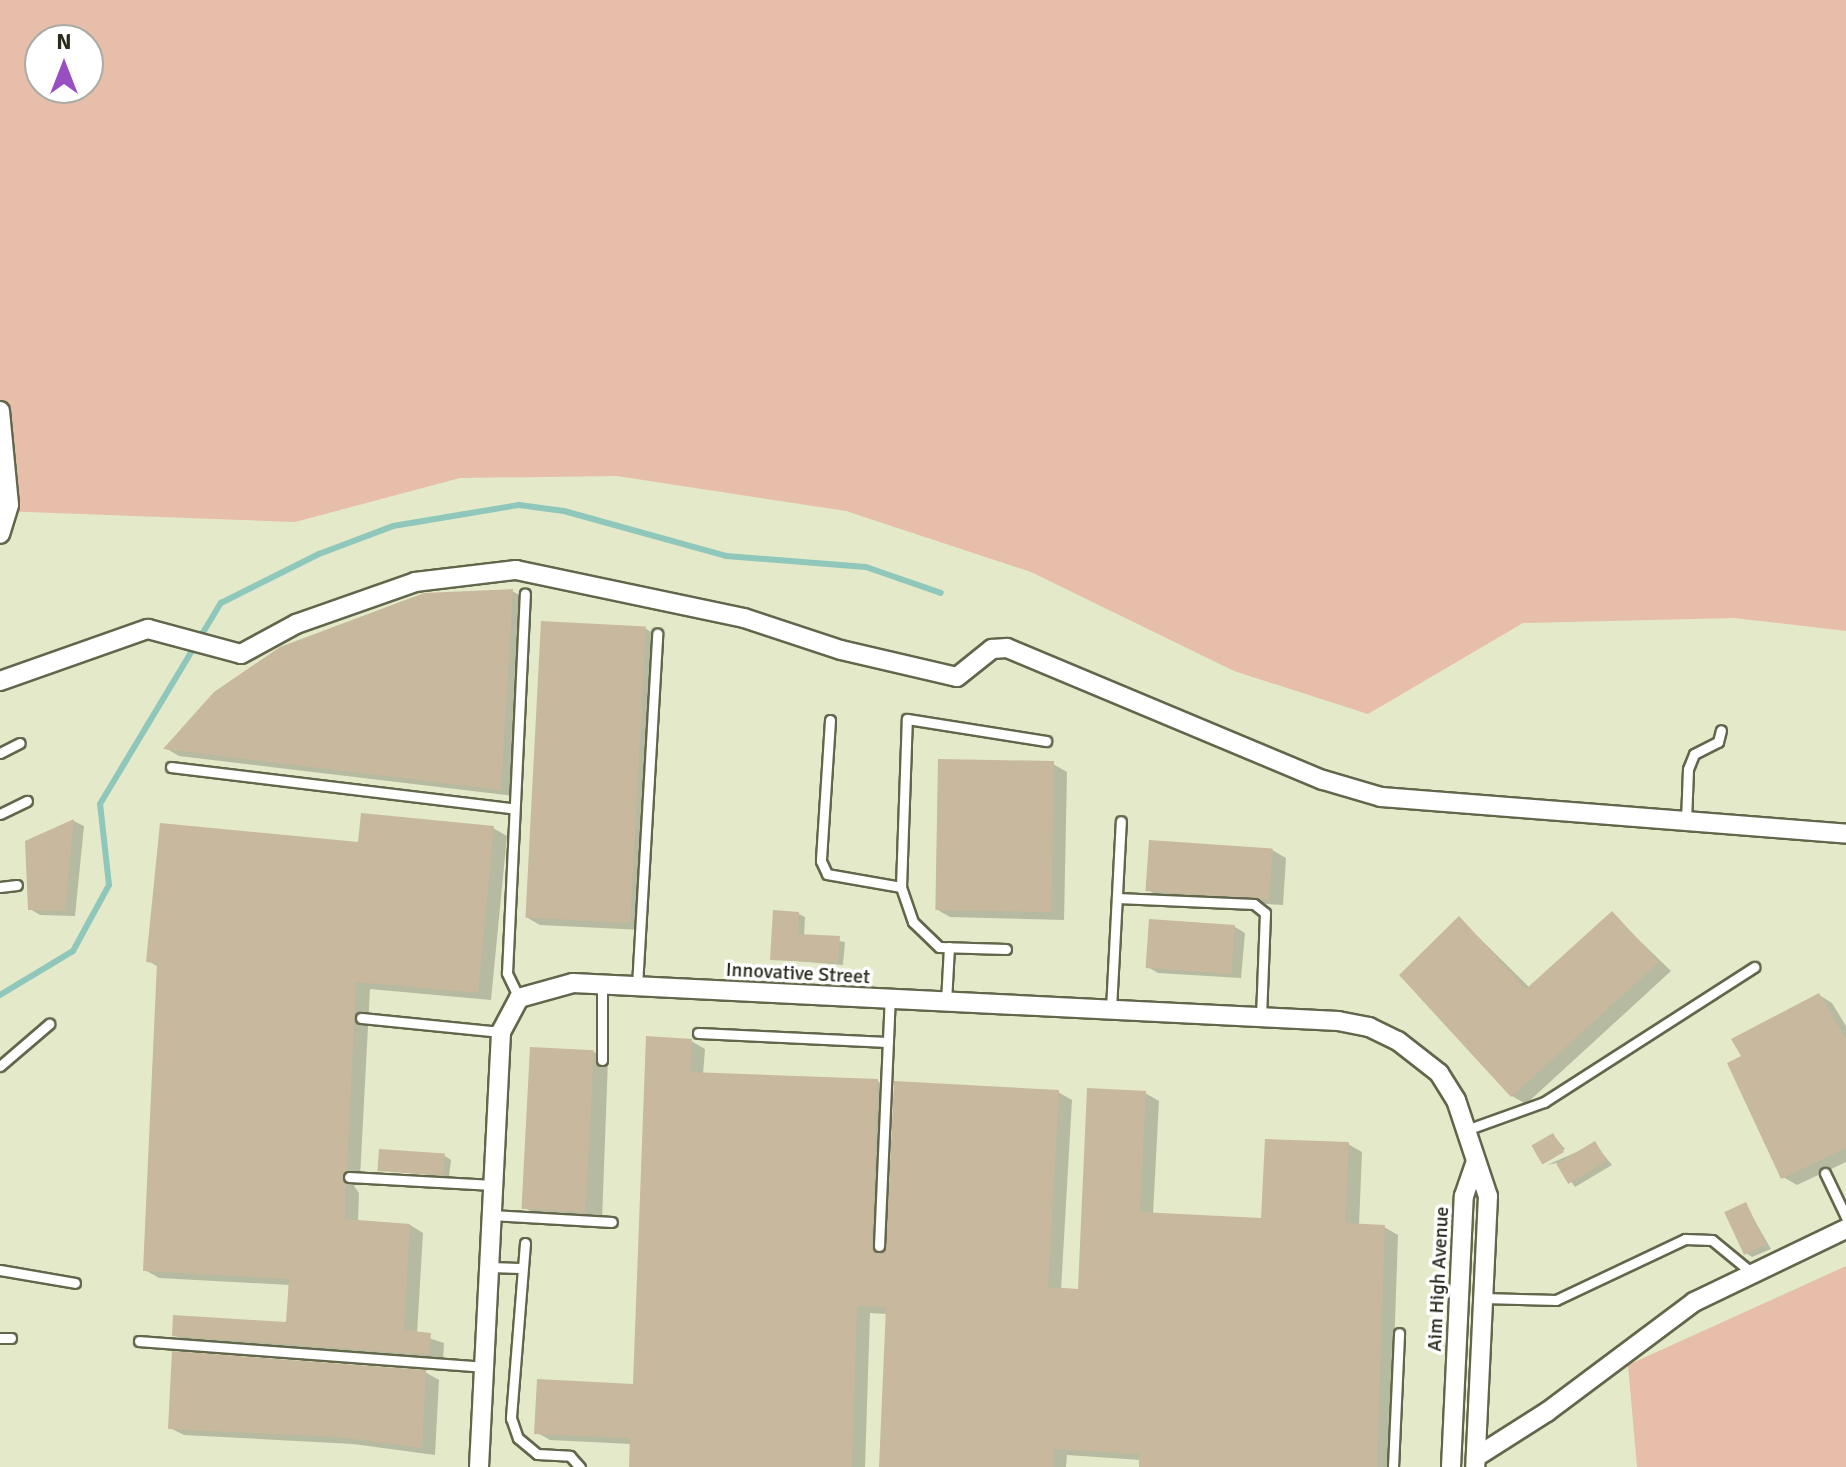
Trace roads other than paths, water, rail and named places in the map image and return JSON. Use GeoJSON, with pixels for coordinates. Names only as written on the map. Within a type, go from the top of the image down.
{"type":"FeatureCollection","features":[{"type":"Feature","properties":{"kind":"street"},"geometry":{"type":"LineString","coordinates":[[0,411],[9,505],[0,534]]}},
{"type":"Feature","properties":{"kind":"street"},"geometry":{"type":"LineString","coordinates":[[0,681],[148,629],[184,636],[231,654],[252,651],[296,624],[415,582],[516,570],[744,618],[841,650],[957,677],[992,649],[1007,648],[1323,780],[1381,797],[1846,834]]}},
{"type":"Feature","properties":{"kind":"street","name":"Innovative Street"},"geometry":{"type":"LineString","coordinates":[[519,998],[559,985],[602,985],[1338,1021],[1398,1041],[1439,1073],[1469,1129],[1476,1162]]}},
{"type":"Feature","properties":{"kind":"street"},"geometry":{"type":"LineString","coordinates":[[479,1467],[501,1032],[519,998]]}},
{"type":"Feature","properties":{"kind":"street"},"geometry":{"type":"LineString","coordinates":[[1476,1162],[1488,1196],[1476,1462]]}},
{"type":"Feature","properties":{"kind":"street","name":"Aim High Avenue"},"geometry":{"type":"LineString","coordinates":[[1451,1467],[1464,1196],[1476,1162]]}},
{"type":"Feature","properties":{"kind":"street"},"geometry":{"type":"LineString","coordinates":[[1476,1462],[1547,1412],[1653,1328],[1752,1273],[1846,1229]]}},
{"type":"Feature","properties":{"kind":"lane"},"geometry":{"type":"LineString","coordinates":[[519,998],[507,973],[512,808],[525,593]]}},
{"type":"Feature","properties":{"kind":"lane"},"geometry":{"type":"LineString","coordinates":[[637,987],[657,634]]}},
{"type":"Feature","properties":{"kind":"lane"},"geometry":{"type":"LineString","coordinates":[[1006,949],[939,947],[921,933],[901,887],[907,719],[1046,741]]}},
{"type":"Feature","properties":{"kind":"lane"},"geometry":{"type":"LineString","coordinates":[[830,720],[821,861],[827,874],[901,887]]}},
{"type":"Feature","properties":{"kind":"lane"},"geometry":{"type":"LineString","coordinates":[[1686,821],[1688,769],[1694,754],[1718,742],[1721,730]]}},
{"type":"Feature","properties":{"kind":"lane"},"geometry":{"type":"LineString","coordinates":[[0,753],[20,743]]}},
{"type":"Feature","properties":{"kind":"lane"},"geometry":{"type":"LineString","coordinates":[[171,767],[512,808]]}},
{"type":"Feature","properties":{"kind":"lane"},"geometry":{"type":"LineString","coordinates":[[0,814],[27,801]]}},
{"type":"Feature","properties":{"kind":"lane"},"geometry":{"type":"LineString","coordinates":[[1111,1009],[1121,821]]}},
{"type":"Feature","properties":{"kind":"lane"},"geometry":{"type":"LineString","coordinates":[[0,887],[17,885]]}},
{"type":"Feature","properties":{"kind":"lane"},"geometry":{"type":"LineString","coordinates":[[1117,898],[1254,904],[1265,913],[1261,1017]]}},
{"type":"Feature","properties":{"kind":"lane"},"geometry":{"type":"LineString","coordinates":[[946,1002],[949,947]]}},
{"type":"Feature","properties":{"kind":"lane"},"geometry":{"type":"LineString","coordinates":[[1469,1129],[1544,1102],[1754,967]]}},
{"type":"Feature","properties":{"kind":"lane"},"geometry":{"type":"LineString","coordinates":[[602,985],[602,1060]]}},
{"type":"Feature","properties":{"kind":"lane"},"geometry":{"type":"LineString","coordinates":[[879,1246],[890,999]]}},
{"type":"Feature","properties":{"kind":"lane"},"geometry":{"type":"LineString","coordinates":[[361,1018],[501,1032]]}},
{"type":"Feature","properties":{"kind":"lane"},"geometry":{"type":"LineString","coordinates":[[0,1066],[49,1024]]}},
{"type":"Feature","properties":{"kind":"lane"},"geometry":{"type":"LineString","coordinates":[[698,1033],[888,1042]]}},
{"type":"Feature","properties":{"kind":"lane"},"geometry":{"type":"LineString","coordinates":[[1825,1173],[1846,1217]]}},
{"type":"Feature","properties":{"kind":"lane"},"geometry":{"type":"LineString","coordinates":[[349,1177],[493,1185]]}},
{"type":"Feature","properties":{"kind":"lane"},"geometry":{"type":"LineString","coordinates":[[491,1215],[612,1222]]}},
{"type":"Feature","properties":{"kind":"lane"},"geometry":{"type":"LineString","coordinates":[[1483,1298],[1556,1300],[1685,1239],[1712,1240],[1752,1273]]}},
{"type":"Feature","properties":{"kind":"lane"},"geometry":{"type":"LineString","coordinates":[[525,1243],[511,1418],[518,1438],[537,1454],[570,1456],[580,1467]]}},
{"type":"Feature","properties":{"kind":"lane"},"geometry":{"type":"LineString","coordinates":[[488,1267],[522,1268]]}},
{"type":"Feature","properties":{"kind":"lane"},"geometry":{"type":"LineString","coordinates":[[0,1270],[75,1283]]}},
{"type":"Feature","properties":{"kind":"lane"},"geometry":{"type":"LineString","coordinates":[[1393,1467],[1399,1333]]}},
{"type":"Feature","properties":{"kind":"lane"},"geometry":{"type":"LineString","coordinates":[[139,1341],[485,1367]]}},
{"type":"Feature","properties":{"kind":"waterway"},"geometry":{"type":"LineString","coordinates":[[0,995],[73,951],[109,885],[100,804],[221,603],[319,554],[393,526],[519,505],[564,511],[726,556],[866,567],[941,593]]}}]}
